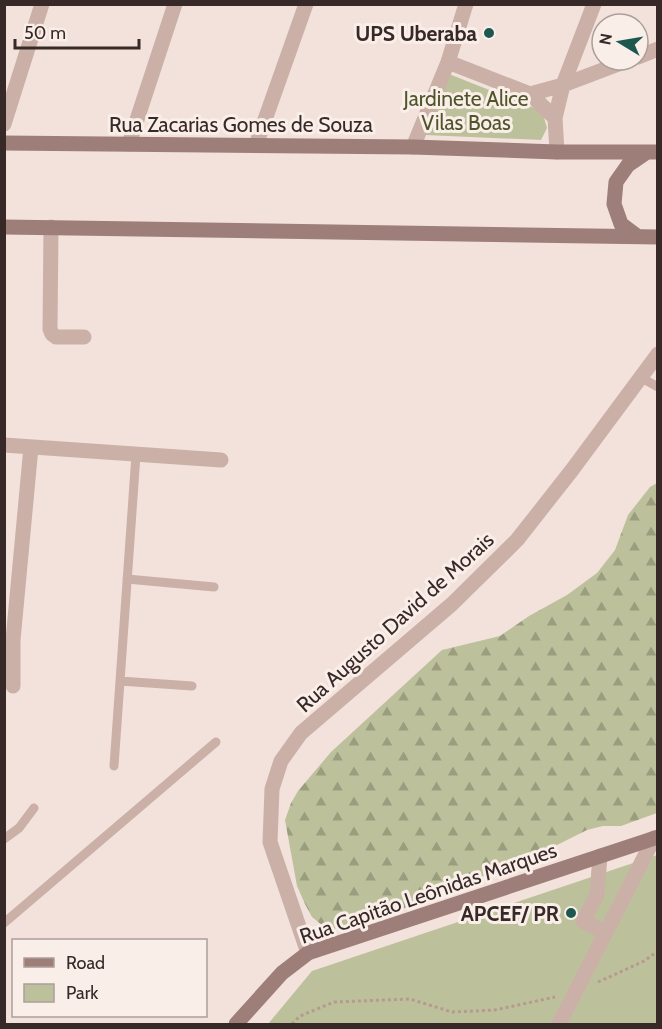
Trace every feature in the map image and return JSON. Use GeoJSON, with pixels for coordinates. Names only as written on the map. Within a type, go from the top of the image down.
{"type":"FeatureCollection","features":[{"type":"Feature","properties":{"kind":"main road","name":"Rua Zacarias Gomes de Souza"},"geometry":{"type":"LineString","coordinates":[[4,143],[652,152]]}},
{"type":"Feature","properties":{"kind":"main road"},"geometry":{"type":"LineString","coordinates":[[637,236],[621,224],[614,204],[616,183],[628,165],[652,152]]}},
{"type":"Feature","properties":{"kind":"main road"},"geometry":{"type":"LineString","coordinates":[[4,227],[657,237]]}},
{"type":"Feature","properties":{"kind":"main road","name":"Rua Capitão Leônidas Marques"},"geometry":{"type":"LineString","coordinates":[[236,1024],[282,973],[308,953],[656,837]]}},
{"type":"Feature","properties":{"kind":"street"},"geometry":{"type":"LineString","coordinates":[[4,124],[42,4]]}},
{"type":"Feature","properties":{"kind":"street"},"geometry":{"type":"LineString","coordinates":[[129,144],[175,4]]}},
{"type":"Feature","properties":{"kind":"street"},"geometry":{"type":"LineString","coordinates":[[256,145],[306,4]]}},
{"type":"Feature","properties":{"kind":"street"},"geometry":{"type":"LineString","coordinates":[[413,147],[448,62],[466,4]]}},
{"type":"Feature","properties":{"kind":"street"},"geometry":{"type":"LineString","coordinates":[[557,152],[555,118],[563,85],[594,4]]}},
{"type":"Feature","properties":{"kind":"street"},"geometry":{"type":"LineString","coordinates":[[448,62],[530,94],[555,118]]}},
{"type":"Feature","properties":{"kind":"street"},"geometry":{"type":"LineString","coordinates":[[530,94],[597,72]]}},
{"type":"Feature","properties":{"kind":"street"},"geometry":{"type":"LineString","coordinates":[[51,227],[52,334],[56,337],[84,337]]}},
{"type":"Feature","properties":{"kind":"street","name":"Rua Augusto David de Morais"},"geometry":{"type":"LineString","coordinates":[[308,953],[270,842],[272,789],[281,761],[302,733],[452,604],[517,540],[572,470],[657,354]]}},
{"type":"Feature","properties":{"kind":"street"},"geometry":{"type":"LineString","coordinates":[[4,445],[221,460]]}},
{"type":"Feature","properties":{"kind":"street"},"geometry":{"type":"LineString","coordinates":[[8,689],[9,639],[31,447]]}},
{"type":"Feature","properties":{"kind":"street"},"geometry":{"type":"LineString","coordinates":[[559,1024],[656,837]]}},
{"type":"Feature","properties":{"kind":"street"},"geometry":{"type":"LineString","coordinates":[[600,856],[597,895],[583,921],[606,933]]}},
{"type":"Feature","properties":{"kind":"street"},"geometry":{"type":"LineString","coordinates":[[597,895],[620,908]]}},
{"type":"Feature","properties":{"kind":"lane"},"geometry":{"type":"LineString","coordinates":[[640,377],[657,387]]}},
{"type":"Feature","properties":{"kind":"lane"},"geometry":{"type":"LineString","coordinates":[[114,766],[136,454]]}},
{"type":"Feature","properties":{"kind":"lane"},"geometry":{"type":"LineString","coordinates":[[127,579],[214,587]]}},
{"type":"Feature","properties":{"kind":"lane"},"geometry":{"type":"LineString","coordinates":[[120,681],[192,686]]}},
{"type":"Feature","properties":{"kind":"lane"},"geometry":{"type":"LineString","coordinates":[[4,923],[216,742]]}},
{"type":"Feature","properties":{"kind":"lane"},"geometry":{"type":"LineString","coordinates":[[4,839],[19,828],[34,808]]}},
{"type":"Feature","properties":{"kind":"path"},"geometry":{"type":"LineString","coordinates":[[292,1024],[300,1016],[334,1002],[410,999],[452,1012],[495,1010],[575,992],[644,961],[657,951]]}},
{"type":"Feature","properties":{"kind":"green space","name":"Jardinete Alice Vilas Boas"},"geometry":{"type":"Polygon","coordinates":[[[449,74],[542,111],[547,128],[541,140],[425,135],[449,74]]]}},
{"type":"Feature","properties":{"kind":"green space"},"geometry":{"type":"Polygon","coordinates":[[[657,483],[657,813],[621,826],[603,826],[587,830],[525,861],[426,897],[389,916],[337,929],[323,926],[312,917],[297,886],[285,820],[298,791],[331,752],[442,650],[500,636],[529,616],[567,595],[597,573],[615,550],[628,515],[650,487],[657,483]]]}},
{"type":"Feature","properties":{"kind":"green space","name":"APCEF/ PR"},"geometry":{"type":"Polygon","coordinates":[[[657,855],[657,1024],[268,1024],[312,971],[657,855]]]}},
{"type":"Feature","properties":{"kind":"place","name":"UPS Uberaba"},"geometry":{"type":"Point","coordinates":[489,33]}},
{"type":"Feature","properties":{"kind":"place","name":"APCEF/ PR"},"geometry":{"type":"Point","coordinates":[571,913]}}]}
